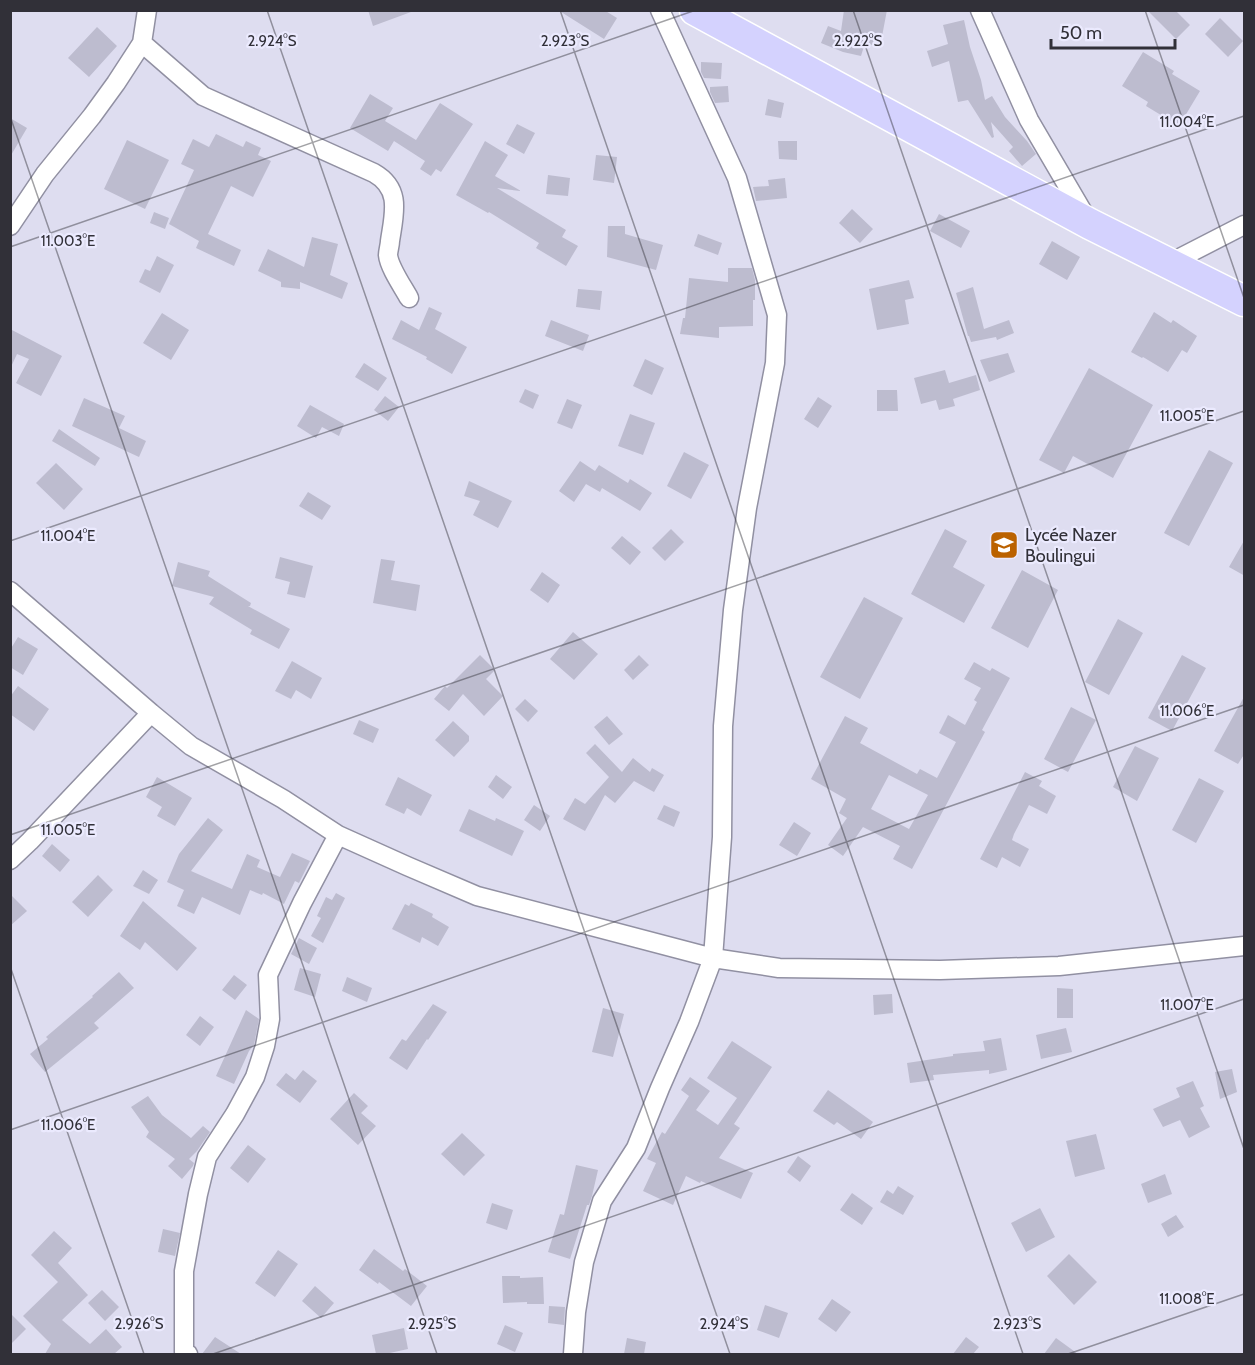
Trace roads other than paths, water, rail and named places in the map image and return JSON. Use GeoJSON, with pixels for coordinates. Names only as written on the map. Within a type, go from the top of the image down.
{"type":"FeatureCollection","features":[{"type":"Feature","properties":{"kind":"highway"},"geometry":{"type":"LineString","coordinates":[[694,10],[1090,224],[1245,301]]}},
{"type":"Feature","properties":{"kind":"street"},"geometry":{"type":"LineString","coordinates":[[10,226],[45,174],[92,116],[142,43],[147,10]]}},
{"type":"Feature","properties":{"kind":"street"},"geometry":{"type":"LineString","coordinates":[[573,1354],[576,1311],[584,1262],[602,1201],[636,1148],[713,958],[722,837],[723,726],[733,610],[747,508],[775,363],[777,315],[737,178],[660,10]]}},
{"type":"Feature","properties":{"kind":"street"},"geometry":{"type":"LineString","coordinates":[[980,10],[1029,120],[1090,224]]}},
{"type":"Feature","properties":{"kind":"street"},"geometry":{"type":"LineString","coordinates":[[142,43],[203,96],[384,179],[395,205],[388,255],[395,274],[409,298]]}},
{"type":"Feature","properties":{"kind":"street"},"geometry":{"type":"LineString","coordinates":[[1170,263],[1245,225]]}},
{"type":"Feature","properties":{"kind":"street"},"geometry":{"type":"LineString","coordinates":[[10,591],[191,746],[338,835],[477,896],[713,958],[779,968],[940,970],[1059,966],[1245,946]]}},
{"type":"Feature","properties":{"kind":"street"},"geometry":{"type":"LineString","coordinates":[[10,860],[151,713]]}},
{"type":"Feature","properties":{"kind":"street"},"geometry":{"type":"LineString","coordinates":[[188,1354],[184,1352],[184,1271],[207,1158],[255,1077],[265,1046],[270,1019],[268,975],[338,835]]}},
{"type":"Feature","properties":{"kind":"place","name":"Lycée Nazer Boulingui"},"geometry":{"type":"Point","coordinates":[1004,545]}}]}
